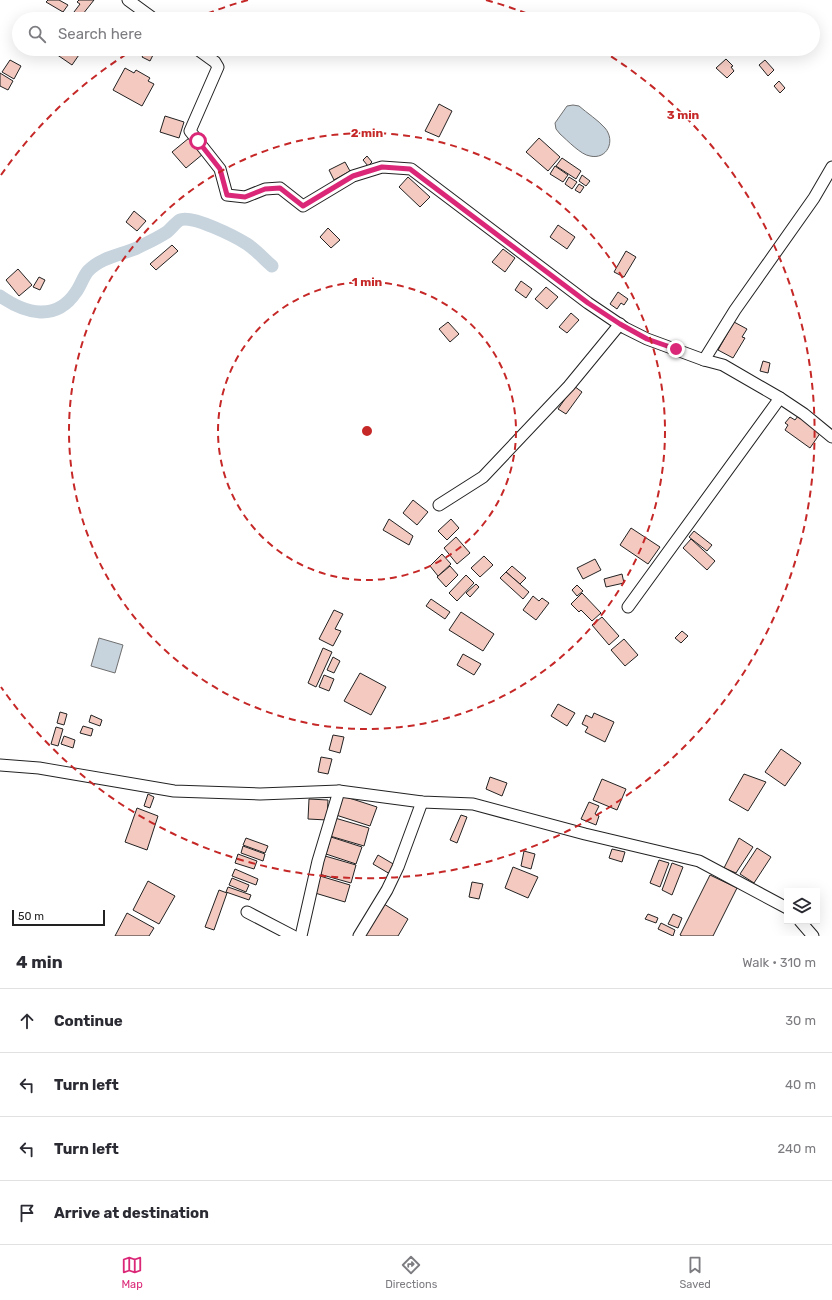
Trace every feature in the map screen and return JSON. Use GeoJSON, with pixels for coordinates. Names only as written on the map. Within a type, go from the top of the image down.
{"type":"FeatureCollection","features":[{"type":"Feature","properties":{"kind":"street"},"geometry":{"type":"LineString","coordinates":[[128,0],[144,12]]}},
{"type":"Feature","properties":{"kind":"street"},"geometry":{"type":"LineString","coordinates":[[207,56],[215,62],[218,67],[190,131],[220,169],[227,195],[245,197],[265,189],[280,188],[303,206],[353,176],[382,167],[410,169],[588,303],[620,324],[647,339],[723,366],[780,398],[804,414],[832,437]]}},
{"type":"Feature","properties":{"kind":"street"},"geometry":{"type":"LineString","coordinates":[[704,360],[735,310],[814,198],[832,166]]}},
{"type":"Feature","properties":{"kind":"street"},"geometry":{"type":"LineString","coordinates":[[439,505],[483,477],[569,386],[620,324]]}},
{"type":"Feature","properties":{"kind":"street"},"geometry":{"type":"LineString","coordinates":[[628,608],[780,398]]}},
{"type":"Feature","properties":{"kind":"street"},"geometry":{"type":"LineString","coordinates":[[0,765],[39,768],[174,791],[260,794],[339,791],[422,802],[473,804],[585,834],[699,861],[784,906]]}},
{"type":"Feature","properties":{"kind":"street"},"geometry":{"type":"LineString","coordinates":[[301,936],[318,861],[339,791]]}},
{"type":"Feature","properties":{"kind":"street"},"geometry":{"type":"LineString","coordinates":[[359,936],[387,890],[398,867],[422,802]]}},
{"type":"Feature","properties":{"kind":"street"},"geometry":{"type":"LineString","coordinates":[[247,912],[293,936]]}},
{"type":"Feature","properties":{"kind":"street"},"geometry":{"type":"LineString","coordinates":[[803,924],[813,936]]}},
{"type":"Feature","properties":{"kind":"shaded area"},"geometry":{"type":"Polygon","coordinates":[[[567,106],[579,106],[602,125],[608,133],[610,144],[601,155],[590,156],[582,153],[556,129],[555,123],[567,106]]]}},
{"type":"Feature","properties":{"kind":"shaded area"},"geometry":{"type":"Polygon","coordinates":[[[99,638],[123,645],[115,673],[91,666],[99,638]]]}},
{"type":"Feature","properties":{"kind":"building"},"geometry":{"type":"Polygon","coordinates":[[[48,0],[59,0],[68,5],[63,12],[46,2],[48,0]]]}},
{"type":"Feature","properties":{"kind":"building"},"geometry":{"type":"Polygon","coordinates":[[[79,0],[94,0],[85,12],[74,12],[80,4],[77,2],[79,0]]]}},
{"type":"Feature","properties":{"kind":"building"},"geometry":{"type":"Polygon","coordinates":[[[59,56],[78,56],[72,65],[59,56]]]}},
{"type":"Feature","properties":{"kind":"building"},"geometry":{"type":"Polygon","coordinates":[[[143,56],[152,56],[150,61],[143,56]]]}},
{"type":"Feature","properties":{"kind":"building"},"geometry":{"type":"Polygon","coordinates":[[[726,59],[733,66],[731,67],[734,71],[727,78],[716,68],[726,59]]]}},
{"type":"Feature","properties":{"kind":"building"},"geometry":{"type":"Polygon","coordinates":[[[10,60],[21,66],[14,79],[2,72],[10,60]]]}},
{"type":"Feature","properties":{"kind":"building"},"geometry":{"type":"Polygon","coordinates":[[[765,60],[774,70],[768,76],[759,65],[765,60]]]}},
{"type":"Feature","properties":{"kind":"building"},"geometry":{"type":"Polygon","coordinates":[[[125,68],[134,73],[136,70],[150,78],[148,81],[154,84],[142,106],[113,90],[125,68]]]}},
{"type":"Feature","properties":{"kind":"building"},"geometry":{"type":"Polygon","coordinates":[[[0,73],[13,81],[8,90],[0,86],[0,73]]]}},
{"type":"Feature","properties":{"kind":"building"},"geometry":{"type":"Polygon","coordinates":[[[779,81],[785,88],[780,93],[774,86],[779,81]]]}},
{"type":"Feature","properties":{"kind":"building"},"geometry":{"type":"Polygon","coordinates":[[[439,104],[452,111],[439,137],[425,131],[439,104]]]}},
{"type":"Feature","properties":{"kind":"building"},"geometry":{"type":"Polygon","coordinates":[[[165,116],[184,122],[179,138],[160,132],[165,116]]]}},
{"type":"Feature","properties":{"kind":"building"},"geometry":{"type":"Polygon","coordinates":[[[189,138],[203,154],[186,168],[172,152],[189,138]]]}},
{"type":"Feature","properties":{"kind":"building"},"geometry":{"type":"Polygon","coordinates":[[[539,138],[560,157],[548,171],[526,152],[539,138]]]}},
{"type":"Feature","properties":{"kind":"building"},"geometry":{"type":"Polygon","coordinates":[[[367,156],[372,162],[368,166],[363,160],[367,156]]]}},
{"type":"Feature","properties":{"kind":"building"},"geometry":{"type":"Polygon","coordinates":[[[562,158],[581,171],[576,179],[556,166],[562,158]]]}},
{"type":"Feature","properties":{"kind":"building"},"geometry":{"type":"Polygon","coordinates":[[[345,162],[350,171],[334,180],[329,170],[345,162]]]}},
{"type":"Feature","properties":{"kind":"building"},"geometry":{"type":"Polygon","coordinates":[[[555,166],[568,175],[563,182],[550,174],[555,166]]]}},
{"type":"Feature","properties":{"kind":"building"},"geometry":{"type":"Polygon","coordinates":[[[582,175],[590,181],[586,186],[579,181],[582,175]]]}},
{"type":"Feature","properties":{"kind":"building"},"geometry":{"type":"Polygon","coordinates":[[[408,177],[430,197],[420,207],[399,187],[408,177]]]}},
{"type":"Feature","properties":{"kind":"building"},"geometry":{"type":"Polygon","coordinates":[[[569,177],[577,182],[572,189],[565,184],[569,177]]]}},
{"type":"Feature","properties":{"kind":"building"},"geometry":{"type":"Polygon","coordinates":[[[579,184],[584,187],[580,193],[575,190],[579,184]]]}},
{"type":"Feature","properties":{"kind":"building"},"geometry":{"type":"Polygon","coordinates":[[[134,211],[146,221],[137,231],[126,222],[134,211]]]}},
{"type":"Feature","properties":{"kind":"building"},"geometry":{"type":"Polygon","coordinates":[[[558,225],[575,237],[567,249],[550,237],[558,225]]]}},
{"type":"Feature","properties":{"kind":"building"},"geometry":{"type":"Polygon","coordinates":[[[328,228],[340,240],[331,248],[320,237],[328,228]]]}},
{"type":"Feature","properties":{"kind":"building"},"geometry":{"type":"Polygon","coordinates":[[[172,245],[178,251],[156,270],[150,264],[172,245]]]}},
{"type":"Feature","properties":{"kind":"building"},"geometry":{"type":"Polygon","coordinates":[[[503,249],[515,258],[505,272],[492,262],[503,249]]]}},
{"type":"Feature","properties":{"kind":"building"},"geometry":{"type":"Polygon","coordinates":[[[626,251],[636,257],[624,277],[614,272],[626,251]]]}},
{"type":"Feature","properties":{"kind":"building"},"geometry":{"type":"Polygon","coordinates":[[[18,269],[32,285],[19,296],[6,280],[18,269]]]}},
{"type":"Feature","properties":{"kind":"building"},"geometry":{"type":"Polygon","coordinates":[[[39,277],[45,280],[40,290],[33,287],[39,277]]]}},
{"type":"Feature","properties":{"kind":"building"},"geometry":{"type":"Polygon","coordinates":[[[521,281],[532,289],[526,298],[515,290],[521,281]]]}},
{"type":"Feature","properties":{"kind":"building"},"geometry":{"type":"Polygon","coordinates":[[[546,287],[558,297],[547,309],[535,299],[546,287]]]}},
{"type":"Feature","properties":{"kind":"building"},"geometry":{"type":"Polygon","coordinates":[[[618,292],[628,299],[624,305],[621,303],[617,309],[610,304],[618,292]]]}},
{"type":"Feature","properties":{"kind":"building"},"geometry":{"type":"Polygon","coordinates":[[[571,313],[579,320],[567,333],[559,327],[571,313]]]}},
{"type":"Feature","properties":{"kind":"building"},"geometry":{"type":"Polygon","coordinates":[[[448,322],[459,334],[450,342],[439,329],[448,322]]]}},
{"type":"Feature","properties":{"kind":"building"},"geometry":{"type":"Polygon","coordinates":[[[734,322],[747,329],[742,337],[745,338],[733,358],[718,350],[734,322]]]}},
{"type":"Feature","properties":{"kind":"building"},"geometry":{"type":"Polygon","coordinates":[[[763,361],[770,363],[768,373],[760,371],[763,361]]]}},
{"type":"Feature","properties":{"kind":"building"},"geometry":{"type":"Polygon","coordinates":[[[574,386],[582,392],[566,414],[558,409],[574,386]]]}},
{"type":"Feature","properties":{"kind":"building"},"geometry":{"type":"Polygon","coordinates":[[[798,416],[821,432],[810,448],[785,430],[788,425],[785,423],[790,417],[795,420],[798,416]]]}},
{"type":"Feature","properties":{"kind":"building"},"geometry":{"type":"Polygon","coordinates":[[[413,500],[428,512],[417,525],[403,513],[413,500]]]}},
{"type":"Feature","properties":{"kind":"building"},"geometry":{"type":"Polygon","coordinates":[[[389,519],[413,536],[409,545],[383,530],[389,519]]]}},
{"type":"Feature","properties":{"kind":"building"},"geometry":{"type":"Polygon","coordinates":[[[451,519],[459,528],[447,540],[438,531],[451,519]]]}},
{"type":"Feature","properties":{"kind":"building"},"geometry":{"type":"Polygon","coordinates":[[[631,528],[660,547],[648,564],[620,545],[631,528]]]}},
{"type":"Feature","properties":{"kind":"building"},"geometry":{"type":"Polygon","coordinates":[[[694,531],[712,545],[707,551],[689,537],[694,531]]]}},
{"type":"Feature","properties":{"kind":"building"},"geometry":{"type":"Polygon","coordinates":[[[456,537],[470,553],[457,564],[444,548],[456,537]]]}},
{"type":"Feature","properties":{"kind":"building"},"geometry":{"type":"Polygon","coordinates":[[[691,539],[715,561],[707,570],[683,548],[691,539]]]}},
{"type":"Feature","properties":{"kind":"building"},"geometry":{"type":"Polygon","coordinates":[[[442,554],[451,564],[438,576],[430,566],[442,554]]]}},
{"type":"Feature","properties":{"kind":"building"},"geometry":{"type":"Polygon","coordinates":[[[484,556],[493,565],[480,577],[471,568],[484,556]]]}},
{"type":"Feature","properties":{"kind":"building"},"geometry":{"type":"Polygon","coordinates":[[[595,559],[601,570],[583,579],[577,568],[595,559]]]}},
{"type":"Feature","properties":{"kind":"building"},"geometry":{"type":"Polygon","coordinates":[[[450,566],[458,575],[446,587],[437,577],[450,566]]]}},
{"type":"Feature","properties":{"kind":"building"},"geometry":{"type":"Polygon","coordinates":[[[512,566],[526,578],[520,584],[506,572],[512,566]]]}},
{"type":"Feature","properties":{"kind":"building"},"geometry":{"type":"Polygon","coordinates":[[[506,572],[529,592],[523,599],[500,578],[506,572]]]}},
{"type":"Feature","properties":{"kind":"building"},"geometry":{"type":"Polygon","coordinates":[[[622,574],[624,583],[606,587],[604,579],[622,574]]]}},
{"type":"Feature","properties":{"kind":"building"},"geometry":{"type":"Polygon","coordinates":[[[466,575],[474,583],[457,601],[449,593],[466,575]]]}},
{"type":"Feature","properties":{"kind":"building"},"geometry":{"type":"Polygon","coordinates":[[[476,584],[479,587],[470,597],[466,593],[476,584]]]}},
{"type":"Feature","properties":{"kind":"building"},"geometry":{"type":"Polygon","coordinates":[[[577,585],[583,591],[577,596],[572,590],[577,585]]]}},
{"type":"Feature","properties":{"kind":"building"},"geometry":{"type":"Polygon","coordinates":[[[582,593],[601,613],[592,621],[581,610],[579,612],[571,604],[582,593]]]}},
{"type":"Feature","properties":{"kind":"building"},"geometry":{"type":"Polygon","coordinates":[[[533,596],[539,601],[542,598],[549,603],[536,620],[523,610],[533,596]]]}},
{"type":"Feature","properties":{"kind":"building"},"geometry":{"type":"Polygon","coordinates":[[[431,599],[450,612],[445,619],[426,606],[431,599]]]}},
{"type":"Feature","properties":{"kind":"building"},"geometry":{"type":"Polygon","coordinates":[[[334,610],[343,614],[335,629],[341,631],[333,646],[319,639],[334,610]]]}},
{"type":"Feature","properties":{"kind":"building"},"geometry":{"type":"Polygon","coordinates":[[[461,612],[494,634],[483,651],[449,630],[461,612]]]}},
{"type":"Feature","properties":{"kind":"building"},"geometry":{"type":"Polygon","coordinates":[[[602,617],[619,636],[609,645],[592,625],[602,617]]]}},
{"type":"Feature","properties":{"kind":"building"},"geometry":{"type":"Polygon","coordinates":[[[682,631],[688,636],[681,643],[675,638],[682,631]]]}},
{"type":"Feature","properties":{"kind":"building"},"geometry":{"type":"Polygon","coordinates":[[[624,639],[638,655],[625,666],[611,650],[624,639]]]}},
{"type":"Feature","properties":{"kind":"building"},"geometry":{"type":"Polygon","coordinates":[[[323,648],[332,652],[316,687],[308,683],[323,648]]]}},
{"type":"Feature","properties":{"kind":"building"},"geometry":{"type":"Polygon","coordinates":[[[463,654],[481,664],[474,675],[457,665],[463,654]]]}},
{"type":"Feature","properties":{"kind":"building"},"geometry":{"type":"Polygon","coordinates":[[[333,657],[340,661],[334,673],[327,670],[333,657]]]}},
{"type":"Feature","properties":{"kind":"building"},"geometry":{"type":"Polygon","coordinates":[[[360,673],[386,687],[371,715],[344,701],[360,673]]]}},
{"type":"Feature","properties":{"kind":"building"},"geometry":{"type":"Polygon","coordinates":[[[324,675],[334,679],[329,691],[319,687],[324,675]]]}},
{"type":"Feature","properties":{"kind":"building"},"geometry":{"type":"Polygon","coordinates":[[[558,704],[575,713],[567,726],[551,716],[558,704]]]}},
{"type":"Feature","properties":{"kind":"building"},"geometry":{"type":"Polygon","coordinates":[[[60,712],[67,714],[64,725],[57,723],[60,712]]]}},
{"type":"Feature","properties":{"kind":"building"},"geometry":{"type":"Polygon","coordinates":[[[594,713],[614,722],[605,742],[585,732],[588,727],[582,724],[586,715],[592,718],[594,713]]]}},
{"type":"Feature","properties":{"kind":"building"},"geometry":{"type":"Polygon","coordinates":[[[91,715],[102,720],[100,726],[89,722],[91,715]]]}},
{"type":"Feature","properties":{"kind":"building"},"geometry":{"type":"Polygon","coordinates":[[[83,726],[93,729],[91,736],[80,733],[83,726]]]}},
{"type":"Feature","properties":{"kind":"building"},"geometry":{"type":"Polygon","coordinates":[[[56,727],[63,729],[58,746],[51,744],[56,727]]]}},
{"type":"Feature","properties":{"kind":"building"},"geometry":{"type":"Polygon","coordinates":[[[333,735],[344,737],[340,753],[329,750],[333,735]]]}},
{"type":"Feature","properties":{"kind":"building"},"geometry":{"type":"Polygon","coordinates":[[[64,736],[75,740],[73,748],[61,744],[64,736]]]}},
{"type":"Feature","properties":{"kind":"building"},"geometry":{"type":"Polygon","coordinates":[[[781,749],[801,763],[785,786],[765,772],[781,749]]]}},
{"type":"Feature","properties":{"kind":"building"},"geometry":{"type":"Polygon","coordinates":[[[321,757],[332,759],[328,774],[318,772],[321,757]]]}},
{"type":"Feature","properties":{"kind":"building"},"geometry":{"type":"Polygon","coordinates":[[[744,774],[766,782],[748,811],[729,800],[744,774]]]}},
{"type":"Feature","properties":{"kind":"building"},"geometry":{"type":"Polygon","coordinates":[[[490,777],[507,783],[502,796],[486,789],[490,777]]]}},
{"type":"Feature","properties":{"kind":"building"},"geometry":{"type":"Polygon","coordinates":[[[602,779],[626,789],[617,810],[593,800],[602,779]]]}},
{"type":"Feature","properties":{"kind":"building"},"geometry":{"type":"Polygon","coordinates":[[[148,794],[154,797],[150,808],[144,806],[148,794]]]}},
{"type":"Feature","properties":{"kind":"building"},"geometry":{"type":"Polygon","coordinates":[[[343,796],[377,807],[370,826],[336,815],[343,796]]]}},
{"type":"Feature","properties":{"kind":"building"},"geometry":{"type":"Polygon","coordinates":[[[309,799],[328,800],[327,820],[308,819],[309,799]]]}},
{"type":"Feature","properties":{"kind":"building"},"geometry":{"type":"Polygon","coordinates":[[[589,802],[599,806],[595,814],[599,816],[596,825],[581,819],[589,802]]]}},
{"type":"Feature","properties":{"kind":"building"},"geometry":{"type":"Polygon","coordinates":[[[137,808],[158,816],[147,850],[125,842],[137,808]]]}},
{"type":"Feature","properties":{"kind":"building"},"geometry":{"type":"Polygon","coordinates":[[[461,815],[467,817],[457,843],[450,840],[461,815]]]}},
{"type":"Feature","properties":{"kind":"building"},"geometry":{"type":"Polygon","coordinates":[[[335,818],[369,828],[364,846],[330,836],[335,818]]]}},
{"type":"Feature","properties":{"kind":"building"},"geometry":{"type":"Polygon","coordinates":[[[331,837],[362,847],[356,864],[326,854],[331,837]]]}},
{"type":"Feature","properties":{"kind":"building"},"geometry":{"type":"Polygon","coordinates":[[[246,838],[268,846],[265,853],[243,845],[246,838]]]}},
{"type":"Feature","properties":{"kind":"building"},"geometry":{"type":"Polygon","coordinates":[[[739,838],[753,847],[736,873],[724,868],[739,838]]]}},
{"type":"Feature","properties":{"kind":"building"},"geometry":{"type":"Polygon","coordinates":[[[243,846],[265,854],[263,861],[241,853],[243,846]]]}},
{"type":"Feature","properties":{"kind":"building"},"geometry":{"type":"Polygon","coordinates":[[[757,848],[771,857],[754,883],[740,874],[757,848]]]}},
{"type":"Feature","properties":{"kind":"building"},"geometry":{"type":"Polygon","coordinates":[[[612,849],[625,852],[622,862],[609,858],[612,849]]]}},
{"type":"Feature","properties":{"kind":"building"},"geometry":{"type":"Polygon","coordinates":[[[524,851],[535,854],[531,869],[521,866],[524,851]]]}},
{"type":"Feature","properties":{"kind":"building"},"geometry":{"type":"Polygon","coordinates":[[[238,854],[257,861],[254,869],[235,863],[238,854]]]}},
{"type":"Feature","properties":{"kind":"building"},"geometry":{"type":"Polygon","coordinates":[[[378,855],[395,865],[390,874],[373,864],[378,855]]]}},
{"type":"Feature","properties":{"kind":"building"},"geometry":{"type":"Polygon","coordinates":[[[325,856],[356,865],[351,883],[319,874],[325,856]]]}},
{"type":"Feature","properties":{"kind":"building"},"geometry":{"type":"Polygon","coordinates":[[[659,860],[669,863],[660,887],[650,883],[659,860]]]}},
{"type":"Feature","properties":{"kind":"building"},"geometry":{"type":"Polygon","coordinates":[[[672,863],[683,867],[672,895],[662,890],[672,863]]]}},
{"type":"Feature","properties":{"kind":"building"},"geometry":{"type":"Polygon","coordinates":[[[513,867],[538,877],[528,898],[505,888],[513,867]]]}},
{"type":"Feature","properties":{"kind":"building"},"geometry":{"type":"Polygon","coordinates":[[[235,869],[258,879],[256,885],[232,876],[235,869]]]}},
{"type":"Feature","properties":{"kind":"building"},"geometry":{"type":"Polygon","coordinates":[[[710,875],[737,888],[713,936],[682,936],[680,935],[710,875]]]}},
{"type":"Feature","properties":{"kind":"building"},"geometry":{"type":"Polygon","coordinates":[[[320,876],[350,885],[345,902],[315,893],[320,876]]]}},
{"type":"Feature","properties":{"kind":"building"},"geometry":{"type":"Polygon","coordinates":[[[232,878],[249,885],[246,892],[229,885],[232,878]]]}},
{"type":"Feature","properties":{"kind":"building"},"geometry":{"type":"Polygon","coordinates":[[[148,881],[175,896],[159,924],[133,910],[148,881]]]}},
{"type":"Feature","properties":{"kind":"building"},"geometry":{"type":"Polygon","coordinates":[[[472,882],[483,884],[479,899],[469,897],[472,882]]]}},
{"type":"Feature","properties":{"kind":"building"},"geometry":{"type":"Polygon","coordinates":[[[228,887],[251,895],[249,900],[226,892],[228,887]]]}},
{"type":"Feature","properties":{"kind":"building"},"geometry":{"type":"Polygon","coordinates":[[[219,890],[227,893],[214,930],[205,927],[219,890]]]}},
{"type":"Feature","properties":{"kind":"building"},"geometry":{"type":"Polygon","coordinates":[[[384,904],[408,919],[398,936],[365,936],[384,904]]]}},
{"type":"Feature","properties":{"kind":"building"},"geometry":{"type":"Polygon","coordinates":[[[127,913],[154,928],[149,936],[115,936],[127,913]]]}},
{"type":"Feature","properties":{"kind":"building"},"geometry":{"type":"Polygon","coordinates":[[[648,914],[658,918],[656,923],[645,919],[648,914]]]}},
{"type":"Feature","properties":{"kind":"building"},"geometry":{"type":"Polygon","coordinates":[[[673,914],[682,918],[678,928],[668,924],[673,914]]]}},
{"type":"Feature","properties":{"kind":"building"},"geometry":{"type":"Polygon","coordinates":[[[661,923],[675,930],[673,936],[658,929],[661,923]]]}},
{"type":"Feature","properties":{"kind":"waterway"},"geometry":{"type":"LineString","coordinates":[[0,296],[30,311],[50,311],[59,308],[68,302],[76,292],[86,273],[93,266],[105,259],[137,248],[167,232],[180,220],[186,219],[194,220],[214,227],[247,244],[272,266]]}},
{"type":"Feature","properties":{"kind":"route"},"geometry":{"type":"LineString","coordinates":[[198,141],[220,169],[227,195],[245,197],[265,189],[280,188],[303,206],[353,176],[382,167],[410,169],[588,303],[625,328],[647,339],[676,349]]}}]}
